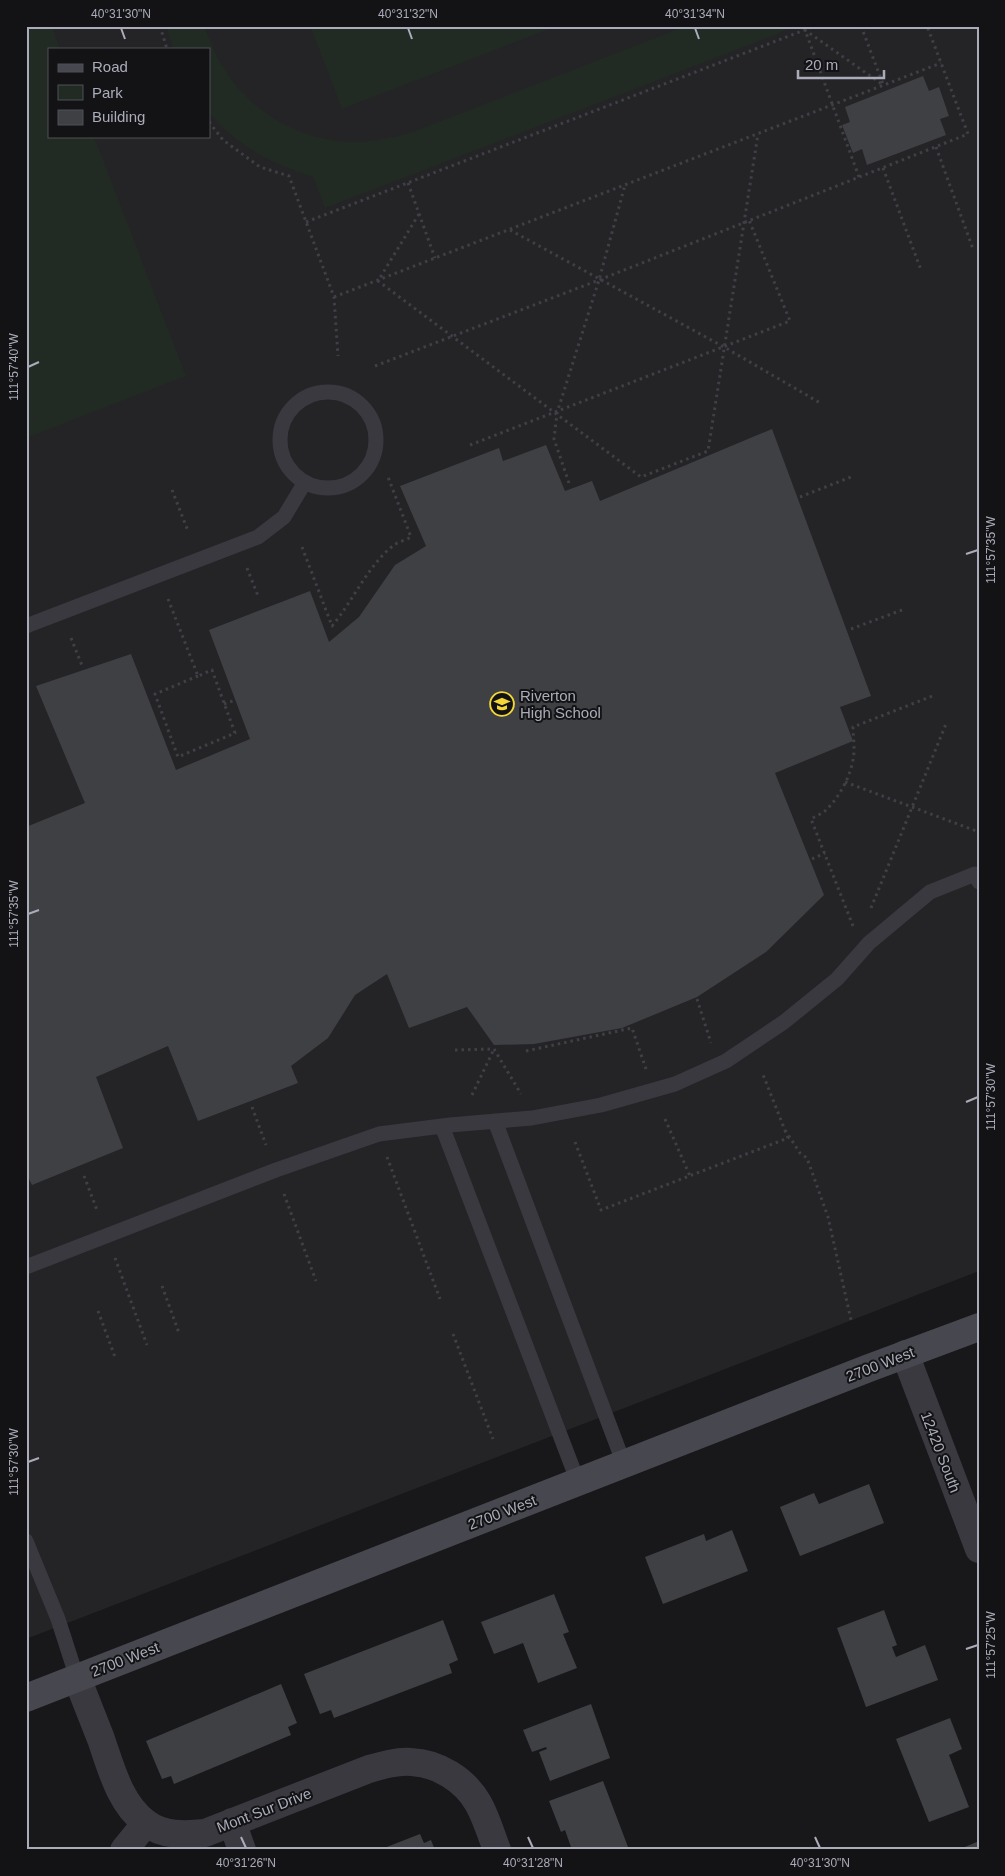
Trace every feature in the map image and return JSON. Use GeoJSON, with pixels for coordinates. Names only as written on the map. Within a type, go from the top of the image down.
{"type":"FeatureCollection","features":[{"type":"Feature","properties":{"kind":"main road","name":"2700 West"},"geometry":{"type":"LineString","coordinates":[[26,1698],[905,1354],[979,1327]]}},
{"type":"Feature","properties":{"kind":"street","name":"12420 South"},"geometry":{"type":"LineString","coordinates":[[905,1354],[979,1549]]}},
{"type":"Feature","properties":{"kind":"street","name":"Mont Sur Drive"},"geometry":{"type":"LineString","coordinates":[[77,1678],[119,1789],[130,1808],[146,1824],[163,1832],[184,1835],[205,1833],[370,1769],[390,1763],[412,1762],[432,1766],[451,1774],[466,1787],[478,1803],[497,1850]]}},
{"type":"Feature","properties":{"kind":"street"},"geometry":{"type":"LineString","coordinates":[[232,1822],[242,1850]]}},
{"type":"Feature","properties":{"kind":"street"},"geometry":{"type":"LineString","coordinates":[[124,1850],[146,1824]]}},
{"type":"Feature","properties":{"kind":"lane"},"geometry":{"type":"LineString","coordinates":[[333,392],[346,395],[367,412],[373,423],[376,446],[373,458],[358,478],[346,484],[334,488],[321,487],[305,482],[293,472],[281,448],[282,429],[287,416],[296,404],[307,397],[333,392]]}},
{"type":"Feature","properties":{"kind":"lane"},"geometry":{"type":"LineString","coordinates":[[26,626],[258,537],[284,517],[305,482]]}},
{"type":"Feature","properties":{"kind":"lane"},"geometry":{"type":"LineString","coordinates":[[26,1267],[276,1170],[379,1134],[532,1118],[601,1105],[675,1084],[726,1061],[784,1022],[837,979],[868,942],[930,892],[976,874],[979,882]]}},
{"type":"Feature","properties":{"kind":"lane"},"geometry":{"type":"LineString","coordinates":[[495,1121],[624,1464]]}},
{"type":"Feature","properties":{"kind":"lane"},"geometry":{"type":"LineString","coordinates":[[442,1126],[578,1482]]}},
{"type":"Feature","properties":{"kind":"lane"},"geometry":{"type":"LineString","coordinates":[[26,1541],[58,1619],[77,1678]]}},
{"type":"Feature","properties":{"kind":"path"},"geometry":{"type":"LineString","coordinates":[[160,26],[167,48]]}},
{"type":"Feature","properties":{"kind":"path"},"geometry":{"type":"LineString","coordinates":[[306,222],[816,26]]}},
{"type":"Feature","properties":{"kind":"path"},"geometry":{"type":"LineString","coordinates":[[861,26],[883,86]]}},
{"type":"Feature","properties":{"kind":"path"},"geometry":{"type":"LineString","coordinates":[[375,366],[599,280],[968,134],[927,26]]}},
{"type":"Feature","properties":{"kind":"path"},"geometry":{"type":"LineString","coordinates":[[805,30],[883,86]]}},
{"type":"Feature","properties":{"kind":"path"},"geometry":{"type":"LineString","coordinates":[[805,30],[859,177]]}},
{"type":"Feature","properties":{"kind":"path"},"geometry":{"type":"LineString","coordinates":[[334,297],[941,63]]}},
{"type":"Feature","properties":{"kind":"path"},"geometry":{"type":"LineString","coordinates":[[210,123],[223,140],[260,167],[289,176],[334,297],[338,356]]}},
{"type":"Feature","properties":{"kind":"path"},"geometry":{"type":"LineString","coordinates":[[378,281],[641,477],[708,451],[758,134]]}},
{"type":"Feature","properties":{"kind":"path"},"geometry":{"type":"LineString","coordinates":[[936,147],[973,250]]}},
{"type":"Feature","properties":{"kind":"path"},"geometry":{"type":"LineString","coordinates":[[883,168],[921,270]]}},
{"type":"Feature","properties":{"kind":"path"},"geometry":{"type":"LineString","coordinates":[[408,183],[435,258]]}},
{"type":"Feature","properties":{"kind":"path"},"geometry":{"type":"LineString","coordinates":[[569,483],[554,439],[557,413],[599,280],[625,185]]}},
{"type":"Feature","properties":{"kind":"path"},"geometry":{"type":"LineString","coordinates":[[378,281],[419,214]]}},
{"type":"Feature","properties":{"kind":"path"},"geometry":{"type":"LineString","coordinates":[[470,446],[790,321],[749,220]]}},
{"type":"Feature","properties":{"kind":"path"},"geometry":{"type":"LineString","coordinates":[[510,230],[724,347],[822,404]]}},
{"type":"Feature","properties":{"kind":"path"},"geometry":{"type":"LineString","coordinates":[[302,547],[332,626],[346,610],[379,560],[394,545],[411,537],[388,477]]}},
{"type":"Feature","properties":{"kind":"path"},"geometry":{"type":"LineString","coordinates":[[800,497],[850,477]]}},
{"type":"Feature","properties":{"kind":"path"},"geometry":{"type":"LineString","coordinates":[[172,490],[188,531]]}},
{"type":"Feature","properties":{"kind":"path"},"geometry":{"type":"LineString","coordinates":[[247,568],[258,596]]}},
{"type":"Feature","properties":{"kind":"path"},"geometry":{"type":"LineString","coordinates":[[168,599],[198,676]]}},
{"type":"Feature","properties":{"kind":"path"},"geometry":{"type":"LineString","coordinates":[[852,629],[902,610]]}},
{"type":"Feature","properties":{"kind":"path"},"geometry":{"type":"LineString","coordinates":[[71,638],[82,668]]}},
{"type":"Feature","properties":{"kind":"path"},"geometry":{"type":"LineString","coordinates":[[212,670],[235,733],[178,756],[155,694],[198,676],[212,670]]}},
{"type":"Feature","properties":{"kind":"path"},"geometry":{"type":"LineString","coordinates":[[853,926],[811,819],[824,811],[845,782],[851,767],[855,746],[853,727],[935,695]]}},
{"type":"Feature","properties":{"kind":"path"},"geometry":{"type":"LineString","coordinates":[[224,704],[233,701]]}},
{"type":"Feature","properties":{"kind":"path"},"geometry":{"type":"LineString","coordinates":[[871,908],[946,724]]}},
{"type":"Feature","properties":{"kind":"path"},"geometry":{"type":"LineString","coordinates":[[845,782],[979,832]]}},
{"type":"Feature","properties":{"kind":"path"},"geometry":{"type":"LineString","coordinates":[[812,859],[825,853]]}},
{"type":"Feature","properties":{"kind":"path"},"geometry":{"type":"LineString","coordinates":[[697,1000],[712,1044]]}},
{"type":"Feature","properties":{"kind":"path"},"geometry":{"type":"LineString","coordinates":[[526,1050],[632,1028],[647,1070]]}},
{"type":"Feature","properties":{"kind":"path"},"geometry":{"type":"LineString","coordinates":[[455,1050],[494,1049]]}},
{"type":"Feature","properties":{"kind":"path"},"geometry":{"type":"LineString","coordinates":[[494,1049],[521,1094]]}},
{"type":"Feature","properties":{"kind":"path"},"geometry":{"type":"LineString","coordinates":[[472,1095],[494,1049]]}},
{"type":"Feature","properties":{"kind":"path"},"geometry":{"type":"LineString","coordinates":[[575,1142],[601,1210],[788,1138],[762,1072]]}},
{"type":"Feature","properties":{"kind":"path"},"geometry":{"type":"LineString","coordinates":[[252,1108],[266,1146]]}},
{"type":"Feature","properties":{"kind":"path"},"geometry":{"type":"LineString","coordinates":[[665,1118],[690,1176]]}},
{"type":"Feature","properties":{"kind":"path"},"geometry":{"type":"LineString","coordinates":[[784,1127],[800,1153],[807,1158],[828,1217],[851,1320]]}},
{"type":"Feature","properties":{"kind":"path"},"geometry":{"type":"LineString","coordinates":[[387,1157],[440,1299]]}},
{"type":"Feature","properties":{"kind":"path"},"geometry":{"type":"LineString","coordinates":[[84,1176],[97,1210]]}},
{"type":"Feature","properties":{"kind":"path"},"geometry":{"type":"LineString","coordinates":[[284,1194],[316,1281]]}},
{"type":"Feature","properties":{"kind":"path"},"geometry":{"type":"LineString","coordinates":[[115,1258],[147,1345]]}},
{"type":"Feature","properties":{"kind":"path"},"geometry":{"type":"LineString","coordinates":[[162,1286],[179,1333]]}},
{"type":"Feature","properties":{"kind":"path"},"geometry":{"type":"LineString","coordinates":[[98,1311],[115,1357]]}},
{"type":"Feature","properties":{"kind":"path"},"geometry":{"type":"LineString","coordinates":[[453,1334],[493,1439]]}},
{"type":"Feature","properties":{"kind":"shaded area","name":"Riverton High School"},"geometry":{"type":"Polygon","coordinates":[[[26,26],[979,26],[979,1271],[26,1639],[26,26]]]}},
{"type":"Feature","properties":{"kind":"green space"},"geometry":{"type":"Polygon","coordinates":[[[26,26],[52,26],[60,48],[48,48],[48,138],[95,138],[186,376],[26,438],[26,26]]]}},
{"type":"Feature","properties":{"kind":"green space"},"geometry":{"type":"Polygon","coordinates":[[[166,26],[205,26],[214,50],[226,72],[242,92],[260,109],[281,123],[304,133],[328,139],[354,142],[374,141],[407,134],[686,26],[794,26],[775,35],[325,208],[313,177],[269,160],[231,135],[210,114],[210,48],[173,48],[166,26]]]}},
{"type":"Feature","properties":{"kind":"green space"},"geometry":{"type":"Polygon","coordinates":[[[310,26],[557,26],[342,109],[310,26]]]}},
{"type":"Feature","properties":{"kind":"building"},"geometry":{"type":"Polygon","coordinates":[[[923,76],[929,91],[939,87],[949,116],[940,119],[946,135],[867,165],[862,149],[853,153],[842,125],[850,122],[845,107],[923,76]]]}},
{"type":"Feature","properties":{"kind":"building","name":"Riverton High School"},"geometry":{"type":"Polygon","coordinates":[[[772,429],[871,696],[840,707],[853,741],[775,773],[824,895],[766,952],[697,997],[622,1028],[534,1044],[494,1045],[467,1007],[409,1028],[387,974],[355,995],[328,1038],[291,1066],[298,1083],[198,1121],[168,1046],[96,1077],[123,1148],[32,1185],[26,1173],[26,827],[85,803],[36,686],[131,654],[176,770],[250,739],[209,630],[310,591],[329,642],[359,617],[395,565],[426,546],[400,486],[499,448],[503,461],[546,445],[565,491],[592,481],[600,501],[772,429]]]}},
{"type":"Feature","properties":{"kind":"building"},"geometry":{"type":"Polygon","coordinates":[[[869,1484],[884,1523],[800,1556],[780,1507],[814,1493],[819,1504],[869,1484]]]}},
{"type":"Feature","properties":{"kind":"building"},"geometry":{"type":"Polygon","coordinates":[[[732,1530],[748,1571],[663,1604],[645,1557],[704,1534],[706,1541],[732,1530]]]}},
{"type":"Feature","properties":{"kind":"building"},"geometry":{"type":"Polygon","coordinates":[[[554,1594],[569,1632],[563,1634],[577,1668],[538,1683],[523,1643],[494,1654],[481,1622],[554,1594]]]}},
{"type":"Feature","properties":{"kind":"building"},"geometry":{"type":"Polygon","coordinates":[[[884,1610],[897,1645],[892,1647],[896,1657],[925,1645],[938,1680],[866,1707],[837,1628],[884,1610]]]}},
{"type":"Feature","properties":{"kind":"building"},"geometry":{"type":"Polygon","coordinates":[[[443,1620],[458,1660],[449,1664],[452,1673],[334,1718],[331,1710],[320,1714],[304,1674],[443,1620]]]}},
{"type":"Feature","properties":{"kind":"building"},"geometry":{"type":"Polygon","coordinates":[[[281,1684],[297,1723],[288,1727],[291,1735],[174,1784],[171,1776],[162,1779],[146,1741],[281,1684]]]}},
{"type":"Feature","properties":{"kind":"building"},"geometry":{"type":"Polygon","coordinates":[[[591,1704],[610,1758],[550,1781],[539,1752],[547,1749],[546,1747],[532,1752],[523,1730],[591,1704]]]}},
{"type":"Feature","properties":{"kind":"building"},"geometry":{"type":"Polygon","coordinates":[[[950,1718],[962,1749],[949,1755],[969,1807],[929,1822],[896,1739],[950,1718]]]}},
{"type":"Feature","properties":{"kind":"building"},"geometry":{"type":"Polygon","coordinates":[[[603,1781],[628,1847],[621,1850],[572,1850],[565,1830],[561,1832],[549,1801],[603,1781]]]}},
{"type":"Feature","properties":{"kind":"building"},"geometry":{"type":"Polygon","coordinates":[[[420,1834],[424,1843],[431,1840],[435,1850],[379,1850],[420,1834]]]}},
{"type":"Feature","properties":{"kind":"building"},"geometry":{"type":"Polygon","coordinates":[[[979,1841],[979,1850],[958,1850],[979,1841]]]}},
{"type":"Feature","properties":{"kind":"place","name":"Riverton High School"},"geometry":{"type":"Point","coordinates":[502,704]}}]}
